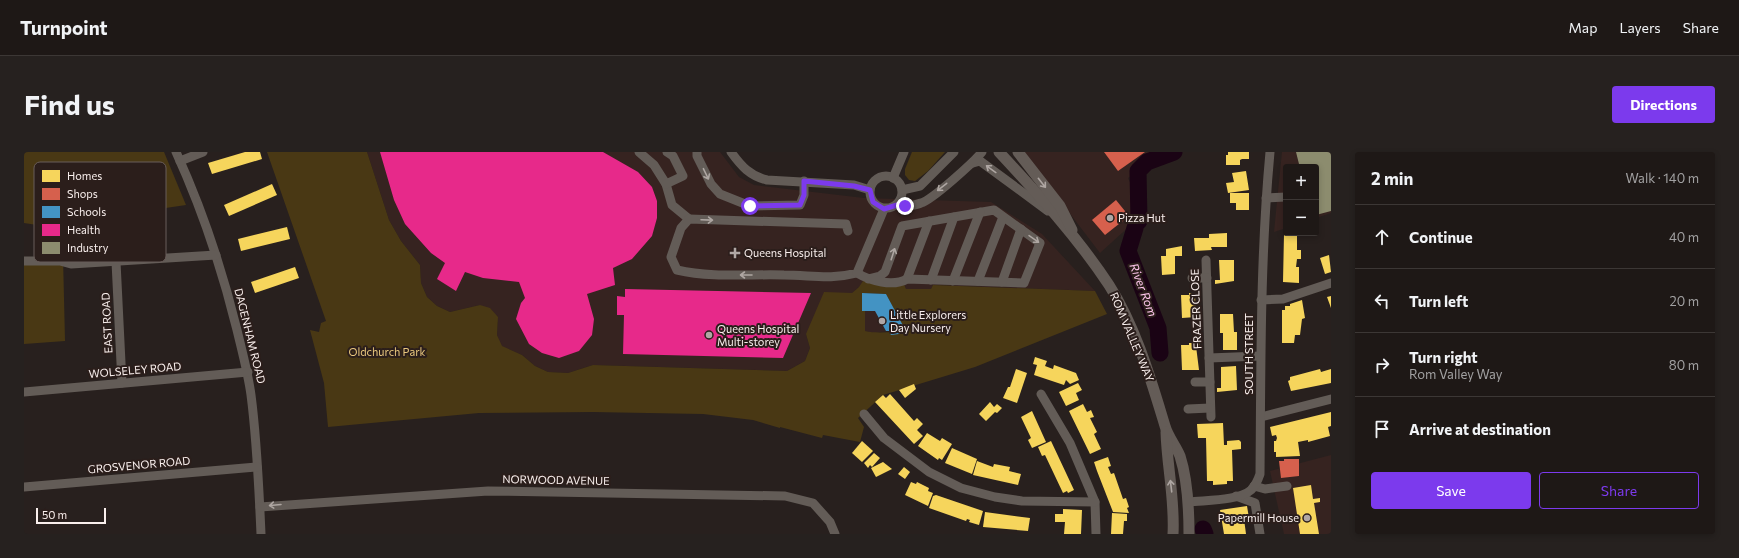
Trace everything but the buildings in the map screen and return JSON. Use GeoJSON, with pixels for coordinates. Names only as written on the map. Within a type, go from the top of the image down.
{"type":"FeatureCollection","features":[{"type":"Feature","properties":{"kind":"main road","name":"ROM VALLEY WAY"},"geometry":{"type":"LineString","coordinates":[[999,152],[1056,217],[1110,286],[1146,366],[1166,428],[1179,455],[1189,502],[1189,534]]}},
{"type":"Feature","properties":{"kind":"main road","name":"ROM VALLEY WAY"},"geometry":{"type":"LineString","coordinates":[[1018,152],[1060,206],[1085,253]]}},
{"type":"Feature","properties":{"kind":"main road","name":"ROM VALLEY WAY"},"geometry":{"type":"LineString","coordinates":[[1166,428],[1166,458],[1172,486],[1174,529]]}},
{"type":"Feature","properties":{"kind":"main road","name":"ROM VALLEY WAY"},"geometry":{"type":"LineString","coordinates":[[1174,529],[1180,513],[1189,502]]}},
{"type":"Feature","properties":{"kind":"street","name":"DAGENHAM ROAD"},"geometry":{"type":"LineString","coordinates":[[176,152],[216,255],[233,310],[248,372],[254,418],[261,534]]}},
{"type":"Feature","properties":{"kind":"street"},"geometry":{"type":"LineString","coordinates":[[180,161],[203,152]]}},
{"type":"Feature","properties":{"kind":"street"},"geometry":{"type":"LineString","coordinates":[[639,152],[654,165],[666,184],[672,205],[689,219],[846,224],[848,231]]}},
{"type":"Feature","properties":{"kind":"street"},"geometry":{"type":"LineString","coordinates":[[666,184],[683,176],[672,156],[667,152]]}},
{"type":"Feature","properties":{"kind":"street"},"geometry":{"type":"LineString","coordinates":[[697,152],[697,156],[711,184],[720,194],[750,206],[800,205],[804,195],[804,181]]}},
{"type":"Feature","properties":{"kind":"street"},"geometry":{"type":"LineString","coordinates":[[731,152],[746,171],[755,177],[767,180],[804,181],[854,186],[870,190]]}},
{"type":"Feature","properties":{"kind":"street"},"geometry":{"type":"LineString","coordinates":[[893,178],[904,152]]}},
{"type":"Feature","properties":{"kind":"street"},"geometry":{"type":"LineString","coordinates":[[902,190],[920,186],[954,152]]}},
{"type":"Feature","properties":{"kind":"street"},"geometry":{"type":"LineString","coordinates":[[897,205],[901,198],[902,190],[899,183],[888,176],[878,178],[871,185],[870,190],[873,202],[884,209],[897,205],[905,206],[922,203],[973,163],[982,152]]}},
{"type":"Feature","properties":{"kind":"street","name":"SOUTH STREET"},"geometry":{"type":"LineString","coordinates":[[1254,486],[1260,474],[1261,300],[1266,198],[1270,152]]}},
{"type":"Feature","properties":{"kind":"street"},"geometry":{"type":"LineString","coordinates":[[973,163],[980,161],[1056,217]]}},
{"type":"Feature","properties":{"kind":"street"},"geometry":{"type":"LineString","coordinates":[[1266,198],[1283,197]]}},
{"type":"Feature","properties":{"kind":"street"},"geometry":{"type":"LineString","coordinates":[[857,273],[884,209]]}},
{"type":"Feature","properties":{"kind":"street"},"geometry":{"type":"LineString","coordinates":[[689,219],[681,228],[671,257],[677,270],[706,275],[785,275],[838,278],[857,273],[868,279],[901,283],[907,279],[1024,283],[1040,243],[994,210],[902,226],[886,272],[880,276],[868,279]]}},
{"type":"Feature","properties":{"kind":"street"},"geometry":{"type":"LineString","coordinates":[[953,280],[980,212]]}},
{"type":"Feature","properties":{"kind":"street"},"geometry":{"type":"LineString","coordinates":[[978,281],[1003,216]]}},
{"type":"Feature","properties":{"kind":"street"},"geometry":{"type":"LineString","coordinates":[[931,280],[954,217]]}},
{"type":"Feature","properties":{"kind":"street"},"geometry":{"type":"LineString","coordinates":[[907,279],[928,222]]}},
{"type":"Feature","properties":{"kind":"street"},"geometry":{"type":"LineString","coordinates":[[1002,282],[1021,229]]}},
{"type":"Feature","properties":{"kind":"street"},"geometry":{"type":"LineString","coordinates":[[166,258],[216,255]]}},
{"type":"Feature","properties":{"kind":"street","name":"FRAZER CLOSE"},"geometry":{"type":"LineString","coordinates":[[1188,409],[1211,413],[1206,260]]}},
{"type":"Feature","properties":{"kind":"street"},"geometry":{"type":"LineString","coordinates":[[64,262],[71,264],[116,262]]}},
{"type":"Feature","properties":{"kind":"street","name":"EAST ROAD"},"geometry":{"type":"LineString","coordinates":[[116,262],[122,383]]}},
{"type":"Feature","properties":{"kind":"street"},"geometry":{"type":"LineString","coordinates":[[1192,278],[1207,278]]}},
{"type":"Feature","properties":{"kind":"street"},"geometry":{"type":"LineString","coordinates":[[1261,300],[1283,299],[1325,286]]}},
{"type":"Feature","properties":{"kind":"street","name":"FRAZER CLOSE"},"geometry":{"type":"LineString","coordinates":[[1209,358],[1260,356]]}},
{"type":"Feature","properties":{"kind":"street","name":"WOLSELEY ROAD"},"geometry":{"type":"LineString","coordinates":[[24,392],[248,372]]}},
{"type":"Feature","properties":{"kind":"street"},"geometry":{"type":"LineString","coordinates":[[1195,382],[1210,382]]}},
{"type":"Feature","properties":{"kind":"street"},"geometry":{"type":"LineString","coordinates":[[1041,394],[1070,443],[1095,502],[1096,534]]}},
{"type":"Feature","properties":{"kind":"street"},"geometry":{"type":"LineString","coordinates":[[1261,417],[1331,399]]}},
{"type":"Feature","properties":{"kind":"street"},"geometry":{"type":"LineString","coordinates":[[864,414],[884,438],[912,460],[929,472],[961,488],[995,497],[1022,501],[1095,502]]}},
{"type":"Feature","properties":{"kind":"street","name":"GROSVENOR ROAD"},"geometry":{"type":"LineString","coordinates":[[24,487],[257,467]]}},
{"type":"Feature","properties":{"kind":"street"},"geometry":{"type":"LineString","coordinates":[[1189,502],[1236,496],[1244,494],[1254,486],[1265,489],[1287,486]]}},
{"type":"Feature","properties":{"kind":"street","name":"NORWOOD AVENUE"},"geometry":{"type":"LineString","coordinates":[[260,507],[488,491],[785,496],[813,503],[830,522],[835,534]]}},
{"type":"Feature","properties":{"kind":"street"},"geometry":{"type":"LineString","coordinates":[[1236,496],[1255,503],[1260,534]]}},
{"type":"Feature","properties":{"kind":"shaded area","name":"Queens Hospital"},"geometry":{"type":"Polygon","coordinates":[[[367,152],[720,152],[739,177],[754,185],[864,198],[991,202],[1042,234],[1095,291],[933,285],[931,289],[906,289],[904,284],[859,287],[806,334],[810,348],[805,361],[787,371],[593,365],[568,373],[548,372],[535,366],[522,355],[501,346],[497,335],[498,317],[480,305],[450,312],[437,306],[427,297],[421,283],[420,265],[401,241],[389,220],[367,152]]]}},
{"type":"Feature","properties":{"kind":"shaded area"},"geometry":{"type":"Polygon","coordinates":[[[1023,152],[1161,152],[1128,178],[1144,213],[1100,253],[1023,152]]]}},
{"type":"Feature","properties":{"kind":"shaded area"},"geometry":{"type":"Polygon","coordinates":[[[1282,152],[1331,152],[1331,213],[1319,217],[1319,164],[1283,164],[1283,229],[1274,232],[1282,152]]]}},
{"type":"Feature","properties":{"kind":"shaded area","name":"Little Explorers Day Nursery"},"geometry":{"type":"Polygon","coordinates":[[[862,293],[886,294],[907,333],[889,331],[873,333],[865,331],[865,311],[862,311],[862,293]]]}},
{"type":"Feature","properties":{"kind":"shaded area"},"geometry":{"type":"Polygon","coordinates":[[[1331,455],[1331,534],[1284,534],[1270,471],[1331,455]]]}},
{"type":"Feature","properties":{"kind":"green space"},"geometry":{"type":"Polygon","coordinates":[[[24,152],[164,152],[186,205],[166,208],[166,162],[34,162],[34,224],[24,223],[24,152]]]}},
{"type":"Feature","properties":{"kind":"green space","name":"Oldchurch Park"},"geometry":{"type":"Polygon","coordinates":[[[267,152],[367,152],[389,220],[401,241],[420,265],[421,283],[427,297],[437,306],[450,312],[480,305],[490,308],[498,317],[497,335],[502,346],[522,355],[535,366],[548,372],[568,373],[593,365],[787,371],[805,361],[810,348],[806,334],[824,292],[852,293],[863,281],[904,284],[906,289],[931,289],[933,285],[1095,291],[1107,314],[975,367],[883,395],[858,418],[864,427],[860,442],[823,435],[822,438],[753,420],[703,414],[593,412],[479,413],[328,427],[324,383],[310,330],[319,332],[321,323],[326,321],[267,152]],[[862,293],[862,310],[865,311],[865,331],[906,333],[886,294],[862,293]]]}},
{"type":"Feature","properties":{"kind":"green space"},"geometry":{"type":"Polygon","coordinates":[[[912,152],[945,152],[928,171],[915,181],[909,180],[905,175],[905,169],[912,152]]]}},
{"type":"Feature","properties":{"kind":"green space"},"geometry":{"type":"Polygon","coordinates":[[[34,258],[34,262],[63,262],[65,341],[24,344],[24,259],[34,258]]]}},
{"type":"Feature","properties":{"kind":"waterway","name":"River Rom"},"geometry":{"type":"LineString","coordinates":[[1139,221],[1138,171],[1147,162],[1174,152]]}},
{"type":"Feature","properties":{"kind":"waterway","name":"River Rom"},"geometry":{"type":"LineString","coordinates":[[1135,228],[1128,251],[1158,328],[1160,353]]}},
{"type":"Feature","properties":{"kind":"waterway","name":"River Rom"},"geometry":{"type":"LineString","coordinates":[[1203,529],[1205,534]]}},
{"type":"Feature","properties":{"kind":"place","name":"Pizza Hut"},"geometry":{"type":"Point","coordinates":[1110,218]}},
{"type":"Feature","properties":{"kind":"place","name":"Queens Hospital"},"geometry":{"type":"Point","coordinates":[735,253]}},
{"type":"Feature","properties":{"kind":"place","name":"Little Explorers Day Nursery"},"geometry":{"type":"Point","coordinates":[882,321]}},
{"type":"Feature","properties":{"kind":"place","name":"Queens Hospital Multi-storey"},"geometry":{"type":"Point","coordinates":[709,335]}},
{"type":"Feature","properties":{"kind":"place","name":"Papermill House"},"geometry":{"type":"Point","coordinates":[1307,518]}},
{"type":"Feature","properties":{"kind":"route"},"geometry":{"type":"LineString","coordinates":[[750,206],[800,205],[804,195],[804,181],[854,186],[870,190],[870,196],[873,202],[877,206],[884,209],[897,205],[905,206]]}}]}
